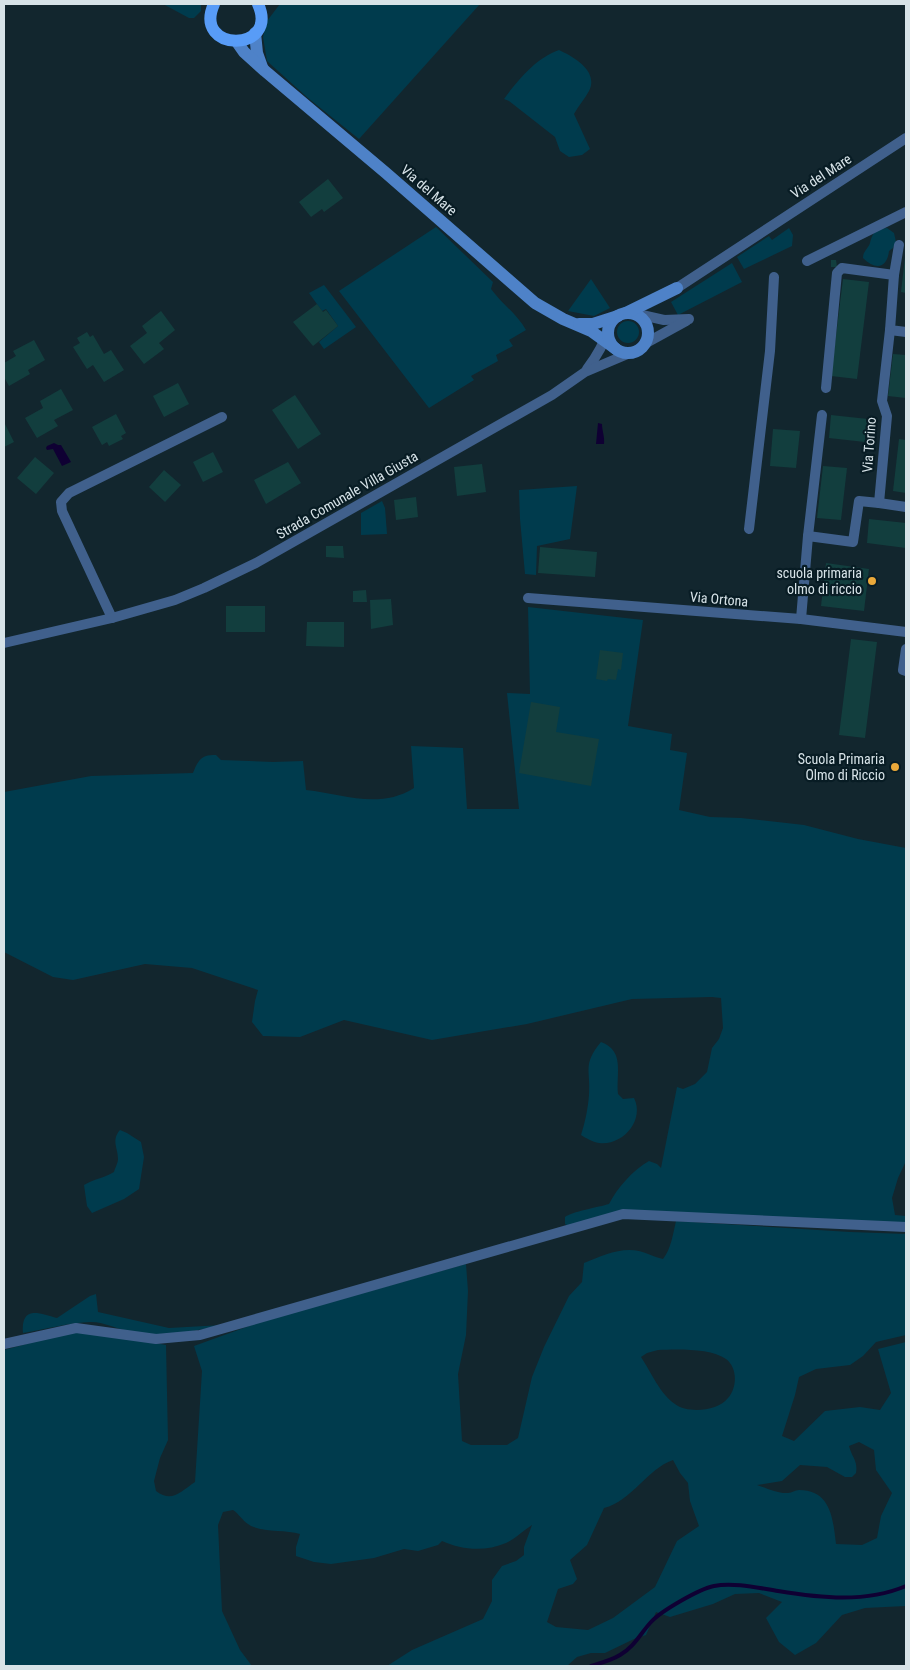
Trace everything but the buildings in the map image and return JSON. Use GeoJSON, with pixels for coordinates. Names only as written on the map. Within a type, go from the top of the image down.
{"type":"FeatureCollection","features":[{"type":"Feature","properties":{"kind":"main road"},"geometry":{"type":"LineString","coordinates":[[214,4],[210,16],[214,30],[225,40],[238,42],[246,40],[255,33],[260,24],[261,17],[258,4]]}},
{"type":"Feature","properties":{"kind":"street","name":"Via del Mare"},"geometry":{"type":"LineString","coordinates":[[255,33],[256,53],[265,71]]}},
{"type":"Feature","properties":{"kind":"street","name":"Via del Mare"},"geometry":{"type":"LineString","coordinates":[[238,42],[244,52],[265,71],[535,303],[563,320],[607,335],[616,349],[630,353]]}},
{"type":"Feature","properties":{"kind":"street","name":"Via del Mare"},"geometry":{"type":"LineString","coordinates":[[677,288],[906,138]]}},
{"type":"Feature","properties":{"kind":"street"},"geometry":{"type":"LineString","coordinates":[[807,261],[906,212]]}},
{"type":"Feature","properties":{"kind":"street","name":"Via Torino"},"geometry":{"type":"LineString","coordinates":[[879,504],[887,416],[882,401],[894,275],[899,245]]}},
{"type":"Feature","properties":{"kind":"street"},"geometry":{"type":"LineString","coordinates":[[826,388],[837,273],[842,268],[894,275]]}},
{"type":"Feature","properties":{"kind":"street"},"geometry":{"type":"LineString","coordinates":[[749,529],[770,351],[774,277]]}},
{"type":"Feature","properties":{"kind":"street"},"geometry":{"type":"LineString","coordinates":[[585,372],[596,358],[614,318],[642,307],[677,288]]}},
{"type":"Feature","properties":{"kind":"street"},"geometry":{"type":"LineString","coordinates":[[585,372],[636,352],[646,343],[689,319],[664,320],[626,314]]}},
{"type":"Feature","properties":{"kind":"street"},"geometry":{"type":"LineString","coordinates":[[577,324],[593,324],[626,314],[639,316],[647,325],[648,337],[646,343]]}},
{"type":"Feature","properties":{"kind":"street"},"geometry":{"type":"LineString","coordinates":[[890,330],[906,332]]}},
{"type":"Feature","properties":{"kind":"street","name":"Strada Comunale Villa Giusta"},"geometry":{"type":"LineString","coordinates":[[4,642],[112,618],[184,596],[256,563],[552,394],[585,372]]}},
{"type":"Feature","properties":{"kind":"street"},"geometry":{"type":"LineString","coordinates":[[801,619],[808,536],[822,415]]}},
{"type":"Feature","properties":{"kind":"street"},"geometry":{"type":"LineString","coordinates":[[112,618],[62,511],[61,502],[69,493],[222,417]]}},
{"type":"Feature","properties":{"kind":"street"},"geometry":{"type":"LineString","coordinates":[[808,536],[853,542],[858,501],[906,507]]}},
{"type":"Feature","properties":{"kind":"street","name":"Via Ortona"},"geometry":{"type":"LineString","coordinates":[[528,598],[801,619],[906,632]]}},
{"type":"Feature","properties":{"kind":"street"},"geometry":{"type":"LineString","coordinates":[[905,671],[906,649]]}},
{"type":"Feature","properties":{"kind":"street"},"geometry":{"type":"LineString","coordinates":[[4,1344],[76,1328],[156,1339],[200,1335],[623,1214],[906,1227]]}},
{"type":"Feature","properties":{"kind":"shaded area"},"geometry":{"type":"Polygon","coordinates":[[[163,4],[201,4],[201,11],[194,18],[189,18],[163,4]]]}},
{"type":"Feature","properties":{"kind":"shaded area"},"geometry":{"type":"Polygon","coordinates":[[[280,4],[480,4],[359,139],[308,98],[267,61],[263,37],[267,21],[280,4]]]}},
{"type":"Feature","properties":{"kind":"shaded area"},"geometry":{"type":"Polygon","coordinates":[[[559,50],[578,61],[591,77],[589,91],[574,114],[590,149],[582,155],[569,157],[560,151],[555,137],[504,99],[521,77],[535,64],[559,50]]]}},
{"type":"Feature","properties":{"kind":"shaded area"},"geometry":{"type":"Polygon","coordinates":[[[436,227],[493,282],[491,289],[526,330],[509,340],[513,346],[496,355],[498,361],[471,376],[474,380],[429,408],[339,291],[436,227]]]}},
{"type":"Feature","properties":{"kind":"shaded area"},"geometry":{"type":"Polygon","coordinates":[[[789,228],[793,235],[792,246],[744,269],[737,257],[769,236],[772,240],[789,228]]]}},
{"type":"Feature","properties":{"kind":"shaded area"},"geometry":{"type":"Polygon","coordinates":[[[887,228],[894,233],[896,242],[889,251],[886,261],[880,266],[876,266],[863,258],[864,254],[875,232],[887,228]]]}},
{"type":"Feature","properties":{"kind":"shaded area"},"geometry":{"type":"Polygon","coordinates":[[[732,263],[742,282],[678,315],[671,302],[732,263]]]}},
{"type":"Feature","properties":{"kind":"shaded area"},"geometry":{"type":"Polygon","coordinates":[[[591,279],[610,308],[594,316],[568,311],[591,279]]]}},
{"type":"Feature","properties":{"kind":"shaded area"},"geometry":{"type":"Polygon","coordinates":[[[324,285],[356,327],[324,349],[319,342],[338,326],[326,309],[322,311],[309,293],[324,285]]]}},
{"type":"Feature","properties":{"kind":"shaded area"},"geometry":{"type":"Polygon","coordinates":[[[628,321],[638,328],[639,332],[632,342],[628,343],[618,336],[617,332],[624,322],[628,321]]]}},
{"type":"Feature","properties":{"kind":"shaded area"},"geometry":{"type":"Polygon","coordinates":[[[598,423],[602,424],[604,444],[596,444],[598,423]]]}},
{"type":"Feature","properties":{"kind":"shaded area"},"geometry":{"type":"Polygon","coordinates":[[[54,443],[61,445],[71,462],[62,466],[53,449],[47,450],[47,446],[54,443]]]}},
{"type":"Feature","properties":{"kind":"shaded area"},"geometry":{"type":"Polygon","coordinates":[[[577,486],[570,539],[537,546],[536,575],[525,574],[519,490],[577,486]]]}},
{"type":"Feature","properties":{"kind":"shaded area"},"geometry":{"type":"Polygon","coordinates":[[[382,501],[385,508],[387,534],[361,535],[361,513],[382,501]]]}},
{"type":"Feature","properties":{"kind":"shaded area"},"geometry":{"type":"Polygon","coordinates":[[[528,607],[643,620],[628,726],[672,734],[670,750],[687,753],[679,810],[710,817],[741,818],[804,825],[858,839],[906,848],[906,1161],[892,1198],[895,1215],[906,1216],[906,1224],[640,1212],[568,1226],[565,1224],[565,1217],[568,1215],[609,1204],[626,1180],[649,1161],[661,1168],[677,1087],[683,1089],[695,1084],[707,1072],[712,1048],[719,1039],[723,1028],[721,998],[632,999],[527,1024],[432,1040],[344,1020],[300,1037],[263,1036],[252,1022],[258,990],[192,968],[145,964],[73,980],[53,977],[4,952],[4,792],[91,776],[193,773],[201,759],[216,755],[221,760],[303,761],[306,790],[361,799],[388,798],[401,795],[414,788],[411,746],[463,748],[467,809],[519,809],[507,693],[530,694],[528,607]]]}},
{"type":"Feature","properties":{"kind":"shaded area"},"geometry":{"type":"Polygon","coordinates":[[[601,1042],[614,1051],[618,1063],[618,1094],[623,1099],[634,1098],[637,1106],[637,1115],[630,1130],[624,1136],[608,1143],[599,1143],[581,1135],[589,1100],[589,1062],[601,1042]]]}},
{"type":"Feature","properties":{"kind":"shaded area"},"geometry":{"type":"Polygon","coordinates":[[[120,1130],[141,1142],[144,1157],[139,1189],[124,1199],[92,1213],[87,1206],[84,1185],[114,1172],[118,1162],[116,1137],[120,1130]]]}},
{"type":"Feature","properties":{"kind":"shaded area"},"geometry":{"type":"Polygon","coordinates":[[[676,1221],[906,1234],[906,1335],[876,1342],[863,1356],[850,1365],[816,1369],[799,1377],[782,1436],[794,1441],[825,1411],[860,1407],[880,1410],[891,1393],[878,1349],[906,1342],[906,1606],[865,1608],[842,1615],[816,1643],[795,1655],[779,1642],[766,1618],[782,1602],[759,1593],[735,1594],[713,1604],[670,1617],[656,1612],[646,1635],[605,1653],[591,1653],[577,1657],[567,1666],[387,1666],[412,1650],[483,1619],[492,1601],[492,1580],[502,1566],[516,1561],[524,1555],[524,1547],[532,1525],[509,1541],[490,1548],[466,1548],[442,1541],[438,1545],[418,1551],[404,1549],[374,1558],[331,1564],[314,1562],[296,1556],[296,1547],[300,1534],[253,1527],[233,1510],[223,1512],[218,1525],[222,1611],[240,1650],[252,1666],[4,1666],[4,1350],[75,1331],[166,1345],[168,1440],[160,1458],[154,1481],[156,1491],[171,1496],[176,1495],[195,1482],[202,1371],[194,1346],[263,1321],[466,1264],[468,1291],[466,1335],[458,1374],[462,1441],[471,1445],[507,1445],[518,1438],[532,1377],[544,1347],[569,1296],[582,1282],[584,1263],[625,1250],[639,1251],[663,1259],[670,1246],[676,1221]],[[658,1350],[641,1357],[660,1389],[675,1404],[687,1409],[703,1410],[717,1406],[731,1394],[735,1378],[733,1367],[720,1355],[703,1351],[658,1350]],[[859,1442],[849,1446],[856,1465],[856,1473],[852,1477],[845,1477],[827,1467],[800,1465],[782,1481],[757,1485],[781,1493],[799,1490],[810,1491],[818,1495],[824,1500],[831,1516],[836,1544],[862,1545],[877,1538],[881,1516],[892,1493],[876,1470],[874,1450],[859,1442]],[[673,1460],[664,1464],[623,1499],[604,1508],[587,1545],[570,1560],[577,1579],[573,1584],[558,1589],[547,1622],[556,1627],[588,1630],[613,1618],[655,1587],[677,1541],[699,1526],[690,1501],[688,1483],[673,1460]]]}},
{"type":"Feature","properties":{"kind":"shaded area"},"geometry":{"type":"Polygon","coordinates":[[[96,1294],[98,1312],[169,1328],[223,1325],[189,1332],[156,1334],[132,1332],[91,1322],[23,1333],[23,1324],[28,1315],[38,1313],[57,1318],[96,1294]]]}},
{"type":"Feature","properties":{"kind":"waterway"},"geometry":{"type":"LineString","coordinates":[[591,1666],[620,1655],[630,1648],[656,1617],[690,1596],[714,1586],[738,1585],[810,1596],[843,1598],[875,1595],[906,1586]]}},
{"type":"Feature","properties":{"kind":"place","name":"scuola primaria olmo di riccio"},"geometry":{"type":"Point","coordinates":[872,581]}},
{"type":"Feature","properties":{"kind":"place","name":"Scuola Primaria Olmo di Riccio"},"geometry":{"type":"Point","coordinates":[895,767]}}]}
